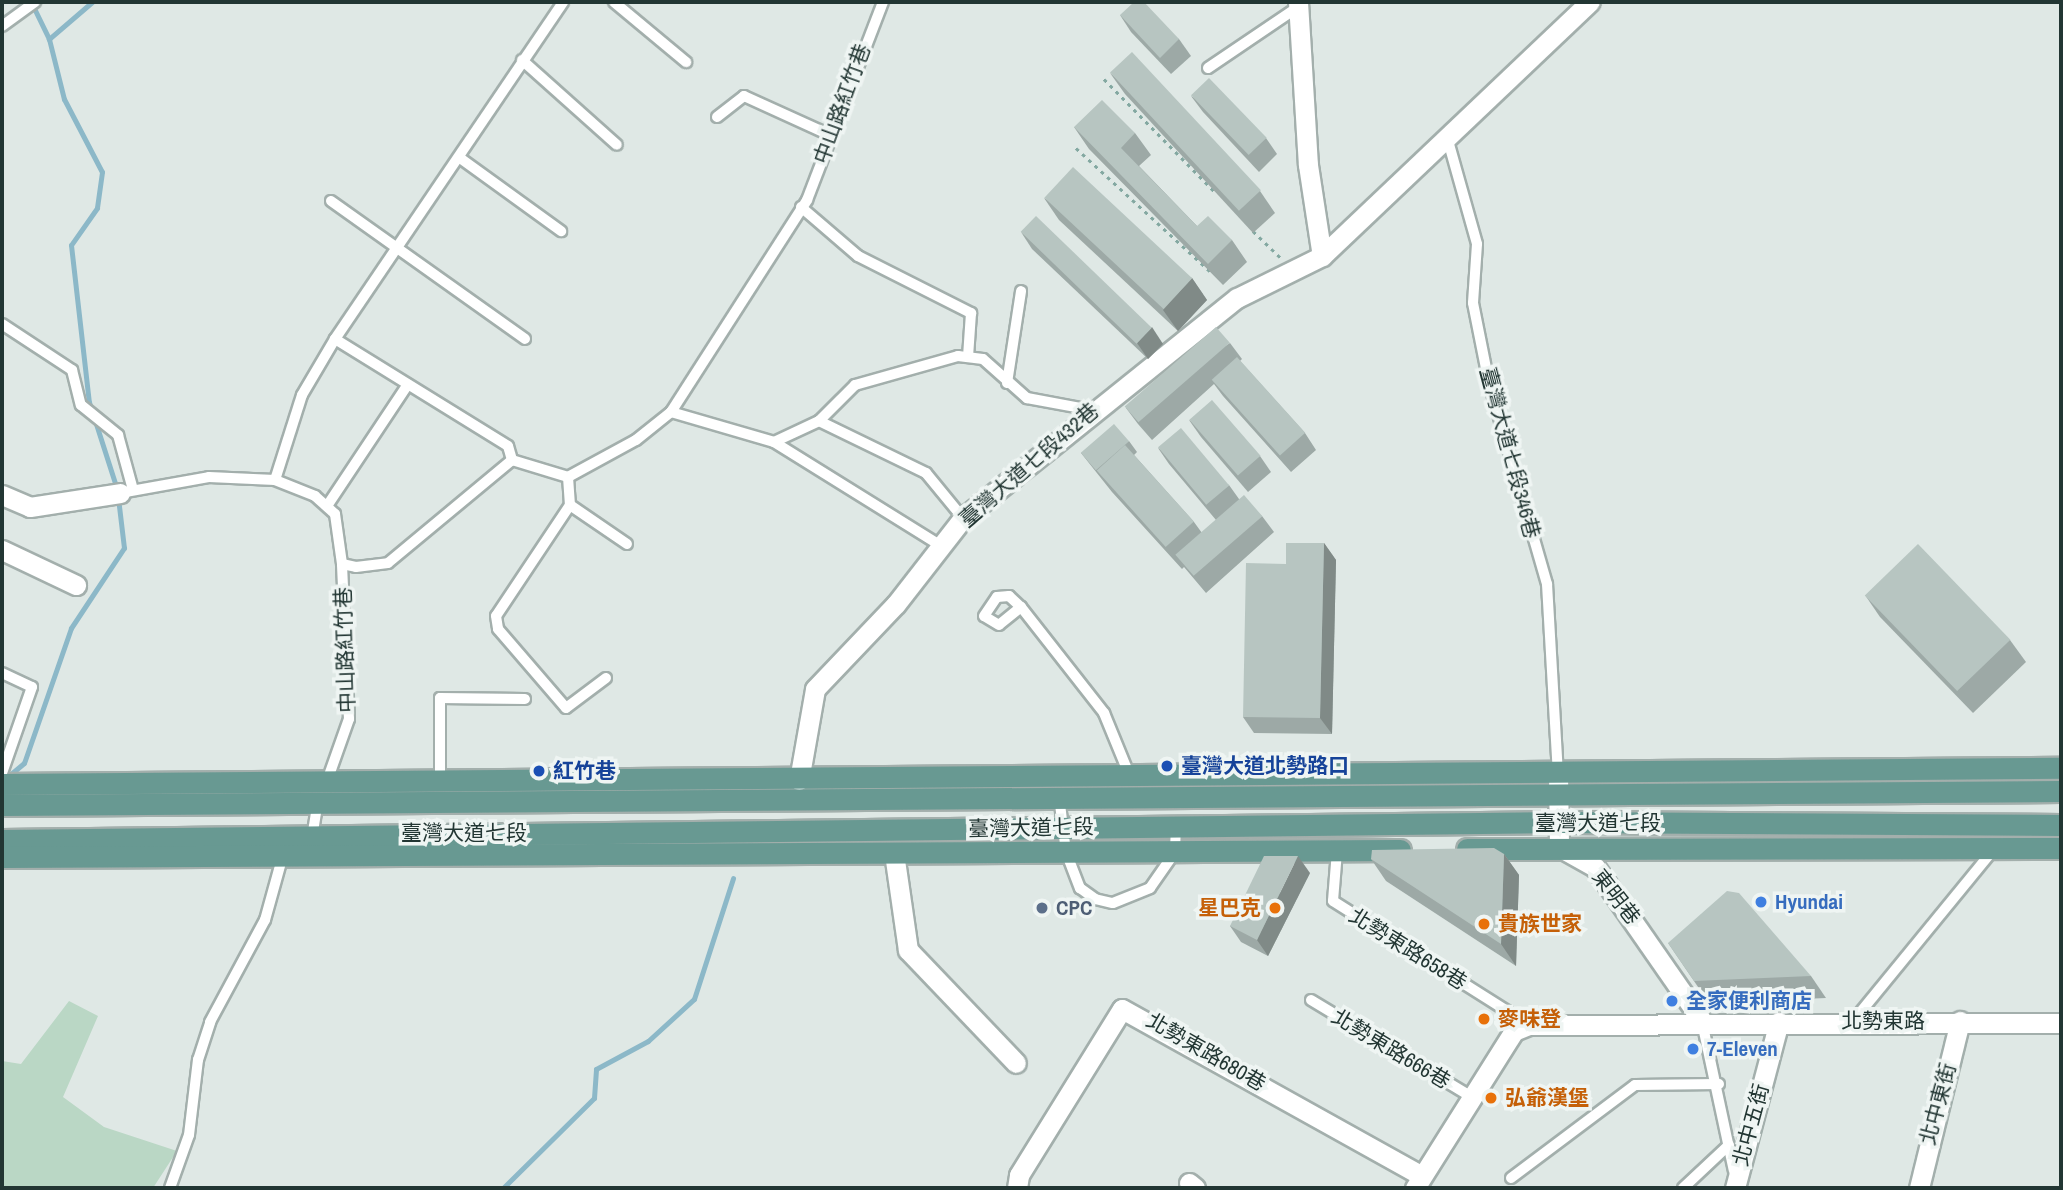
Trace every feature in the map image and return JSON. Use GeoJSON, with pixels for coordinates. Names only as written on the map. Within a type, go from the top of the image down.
{"type":"FeatureCollection","features":[{"type":"Feature","properties":{"kind":"main road","name":"臺灣大道七段"},"geometry":{"type":"LineString","coordinates":[[2,805],[318,803],[1059,787],[1558,782],[2061,768]]}},
{"type":"Feature","properties":{"kind":"main road","name":"臺灣大道七段"},"geometry":{"type":"LineString","coordinates":[[2,784],[799,780],[1059,787],[1130,778],[2061,790]]}},
{"type":"Feature","properties":{"kind":"main road","name":"臺灣大道七段"},"geometry":{"type":"LineString","coordinates":[[2,840],[313,834],[1559,822],[2061,825]]}},
{"type":"Feature","properties":{"kind":"main road","name":"臺灣大道七段"},"geometry":{"type":"LineString","coordinates":[[2,857],[1337,851],[1559,847],[2061,848]]}},
{"type":"Feature","properties":{"kind":"street"},"geometry":{"type":"LineString","coordinates":[[1322,256],[1590,2]]}},
{"type":"Feature","properties":{"kind":"street"},"geometry":{"type":"LineString","coordinates":[[1298,4],[1308,165],[1322,256]]}},
{"type":"Feature","properties":{"kind":"street","name":"臺灣大道七段432巷"},"geometry":{"type":"LineString","coordinates":[[799,780],[815,688],[963,518],[1091,410],[1237,298],[1322,256]]}},
{"type":"Feature","properties":{"kind":"street"},"geometry":{"type":"LineString","coordinates":[[2,495],[30,507],[94,499],[126,491]]}},
{"type":"Feature","properties":{"kind":"street"},"geometry":{"type":"LineString","coordinates":[[2,550],[76,585]]}},
{"type":"Feature","properties":{"kind":"street"},"geometry":{"type":"LineString","coordinates":[[1558,782],[1559,847]]}},
{"type":"Feature","properties":{"kind":"street","name":"東明巷"},"geometry":{"type":"LineString","coordinates":[[1559,847],[1595,867],[1702,1021]]}},
{"type":"Feature","properties":{"kind":"street"},"geometry":{"type":"LineString","coordinates":[[894,853],[908,950],[1016,1063]]}},
{"type":"Feature","properties":{"kind":"street","name":"北勢東路680巷"},"geometry":{"type":"LineString","coordinates":[[1018,1182],[1122,1009],[1418,1182]]}},
{"type":"Feature","properties":{"kind":"street","name":"北勢東路"},"geometry":{"type":"LineString","coordinates":[[1514,1031],[1529,1025],[1702,1021],[2061,1023]]}},
{"type":"Feature","properties":{"kind":"street","name":"北中東街"},"geometry":{"type":"LineString","coordinates":[[1919,1188],[1960,1021]]}},
{"type":"Feature","properties":{"kind":"street","name":"北中五街"},"geometry":{"type":"LineString","coordinates":[[1736,1187],[1779,1022]]}},
{"type":"Feature","properties":{"kind":"street"},"geometry":{"type":"LineString","coordinates":[[1418,1182],[1514,1031]]}},
{"type":"Feature","properties":{"kind":"lane"},"geometry":{"type":"LineString","coordinates":[[275,480],[302,395],[335,339],[460,158],[522,60],[564,2]]}},
{"type":"Feature","properties":{"kind":"lane"},"geometry":{"type":"LineString","coordinates":[[614,2],[685,62]]}},
{"type":"Feature","properties":{"kind":"lane","name":"中山路紅竹巷"},"geometry":{"type":"LineString","coordinates":[[568,477],[671,412],[802,207],[883,2]]}},
{"type":"Feature","properties":{"kind":"lane"},"geometry":{"type":"LineString","coordinates":[[2,26],[29,3]]}},
{"type":"Feature","properties":{"kind":"lane"},"geometry":{"type":"LineString","coordinates":[[1208,68],[1298,4]]}},
{"type":"Feature","properties":{"kind":"lane"},"geometry":{"type":"LineString","coordinates":[[522,60],[617,145]]}},
{"type":"Feature","properties":{"kind":"lane"},"geometry":{"type":"LineString","coordinates":[[717,117],[744,96],[830,135]]}},
{"type":"Feature","properties":{"kind":"lane","name":"臺灣大道七段346巷"},"geometry":{"type":"LineString","coordinates":[[1447,136],[1477,244],[1473,303],[1489,383],[1546,584],[1558,782]]}},
{"type":"Feature","properties":{"kind":"lane"},"geometry":{"type":"LineString","coordinates":[[460,158],[561,231]]}},
{"type":"Feature","properties":{"kind":"lane"},"geometry":{"type":"LineString","coordinates":[[331,201],[525,340]]}},
{"type":"Feature","properties":{"kind":"lane"},"geometry":{"type":"LineString","coordinates":[[802,207],[858,256],[971,313],[968,357]]}},
{"type":"Feature","properties":{"kind":"lane"},"geometry":{"type":"LineString","coordinates":[[1007,383],[1021,291]]}},
{"type":"Feature","properties":{"kind":"lane"},"geometry":{"type":"LineString","coordinates":[[2,324],[72,369],[81,405],[118,435],[126,491],[209,477],[275,480],[327,506],[408,384]]}},
{"type":"Feature","properties":{"kind":"lane"},"geometry":{"type":"LineString","coordinates":[[335,339],[508,446],[512,460],[568,477],[570,505],[496,616],[498,629],[566,708],[606,678]]}},
{"type":"Feature","properties":{"kind":"lane"},"geometry":{"type":"LineString","coordinates":[[775,442],[819,421],[855,386],[876,376],[968,357],[982,359],[1027,398],[1059,399],[1091,410]]}},
{"type":"Feature","properties":{"kind":"lane"},"geometry":{"type":"LineString","coordinates":[[671,412],[775,442],[941,546]]}},
{"type":"Feature","properties":{"kind":"lane"},"geometry":{"type":"LineString","coordinates":[[819,421],[926,473],[963,518]]}},
{"type":"Feature","properties":{"kind":"lane","name":"中山路紅竹巷"},"geometry":{"type":"LineString","coordinates":[[342,564],[388,563],[512,460]]}},
{"type":"Feature","properties":{"kind":"lane"},"geometry":{"type":"LineString","coordinates":[[570,505],[626,544]]}},
{"type":"Feature","properties":{"kind":"lane","name":"中山路紅竹巷"},"geometry":{"type":"LineString","coordinates":[[308,856],[318,803],[349,719],[342,564],[335,514],[327,506]]}},
{"type":"Feature","properties":{"kind":"lane"},"geometry":{"type":"LineString","coordinates":[[1021,607],[1104,713],[1130,778]]}},
{"type":"Feature","properties":{"kind":"lane"},"geometry":{"type":"LineString","coordinates":[[2,673],[32,687],[2,773]]}},
{"type":"Feature","properties":{"kind":"lane"},"geometry":{"type":"LineString","coordinates":[[440,781],[439,698],[525,699]]}},
{"type":"Feature","properties":{"kind":"lane"},"geometry":{"type":"LineString","coordinates":[[1059,787],[1061,828],[1066,852],[1080,888],[1113,904],[1150,888],[1175,852],[1176,827]]}},
{"type":"Feature","properties":{"kind":"lane"},"geometry":{"type":"LineString","coordinates":[[1854,1020],[1994,848]]}},
{"type":"Feature","properties":{"kind":"lane","name":"北勢東路658巷"},"geometry":{"type":"LineString","coordinates":[[1337,851],[1333,901],[1507,1012],[1514,1031]]}},
{"type":"Feature","properties":{"kind":"lane"},"geometry":{"type":"LineString","coordinates":[[170,1188],[189,1135],[198,1060],[210,1022],[265,920],[283,855]]}},
{"type":"Feature","properties":{"kind":"lane","name":"北勢東路666巷"},"geometry":{"type":"LineString","coordinates":[[1311,1000],[1472,1097]]}},
{"type":"Feature","properties":{"kind":"lane"},"geometry":{"type":"LineString","coordinates":[[1702,1021],[1718,1084],[1736,1187]]}},
{"type":"Feature","properties":{"kind":"lane"},"geometry":{"type":"LineString","coordinates":[[1511,1178],[1635,1086],[1718,1084]]}},
{"type":"Feature","properties":{"kind":"lane"},"geometry":{"type":"LineString","coordinates":[[1683,1188],[1729,1145]]}},
{"type":"Feature","properties":{"kind":"path"},"geometry":{"type":"LineString","coordinates":[[1104,79],[1217,194]]}},
{"type":"Feature","properties":{"kind":"path"},"geometry":{"type":"LineString","coordinates":[[1076,148],[1237,298]]}},
{"type":"Feature","properties":{"kind":"path"},"geometry":{"type":"LineString","coordinates":[[1246,223],[1293,270]]}},
{"type":"Feature","properties":{"kind":"green space"},"geometry":{"type":"Polygon","coordinates":[[[69,1001],[98,1016],[63,1097],[104,1127],[177,1151],[153,1188],[2,1188],[2,1061],[21,1064],[69,1001]]]}},
{"type":"Feature","properties":{"kind":"building"},"geometry":{"type":"Polygon","coordinates":[[[1134,2],[1144,2],[1179,39],[1160,58],[1120,15],[1134,2]]]}},
{"type":"Feature","properties":{"kind":"building"},"geometry":{"type":"Polygon","coordinates":[[[1132,52],[1261,190],[1239,211],[1110,72],[1132,52]]]}},
{"type":"Feature","properties":{"kind":"building"},"geometry":{"type":"Polygon","coordinates":[[[1209,78],[1267,138],[1249,155],[1191,95],[1209,78]]]}},
{"type":"Feature","properties":{"kind":"building"},"geometry":{"type":"Polygon","coordinates":[[[1102,100],[1135,133],[1121,148],[1197,226],[1208,216],[1232,240],[1208,264],[1074,127],[1102,100]]]}},
{"type":"Feature","properties":{"kind":"building"},"geometry":{"type":"Polygon","coordinates":[[[1073,167],[1192,278],[1164,309],[1044,198],[1073,167]]]}},
{"type":"Feature","properties":{"kind":"building"},"geometry":{"type":"Polygon","coordinates":[[[1036,216],[1152,328],[1137,344],[1021,232],[1036,216]]]}},
{"type":"Feature","properties":{"kind":"building"},"geometry":{"type":"Polygon","coordinates":[[[1216,327],[1230,343],[1138,422],[1125,406],[1216,327]]]}},
{"type":"Feature","properties":{"kind":"building"},"geometry":{"type":"Polygon","coordinates":[[[1237,357],[1305,433],[1280,456],[1212,380],[1237,357]]]}},
{"type":"Feature","properties":{"kind":"building"},"geometry":{"type":"Polygon","coordinates":[[[1212,400],[1261,456],[1238,476],[1189,420],[1212,400]]]}},
{"type":"Feature","properties":{"kind":"building"},"geometry":{"type":"Polygon","coordinates":[[[1114,424],[1129,441],[1096,470],[1081,453],[1114,424]]]}},
{"type":"Feature","properties":{"kind":"building"},"geometry":{"type":"Polygon","coordinates":[[[1181,428],[1229,485],[1206,505],[1158,447],[1181,428]]]}},
{"type":"Feature","properties":{"kind":"building"},"geometry":{"type":"Polygon","coordinates":[[[1125,445],[1194,522],[1166,547],[1097,470],[1125,445]]]}},
{"type":"Feature","properties":{"kind":"building"},"geometry":{"type":"Polygon","coordinates":[[[1244,495],[1262,516],[1194,576],[1175,555],[1244,495]]]}},
{"type":"Feature","properties":{"kind":"building"},"geometry":{"type":"Polygon","coordinates":[[[1286,543],[1324,543],[1320,718],[1243,717],[1246,563],[1286,564],[1286,543]]]}},
{"type":"Feature","properties":{"kind":"building"},"geometry":{"type":"Polygon","coordinates":[[[1918,544],[2010,640],[1957,691],[1865,595],[1918,544]]]}},
{"type":"Feature","properties":{"kind":"building","name":"貴族世家"},"geometry":{"type":"Polygon","coordinates":[[[1494,848],[1504,854],[1501,944],[1371,859],[1372,850],[1494,848]]]}},
{"type":"Feature","properties":{"kind":"building"},"geometry":{"type":"Polygon","coordinates":[[[1264,856],[1298,856],[1257,940],[1230,926],[1264,856]]]}},
{"type":"Feature","properties":{"kind":"building"},"geometry":{"type":"Polygon","coordinates":[[[1727,891],[1739,893],[1811,976],[1694,981],[1668,943],[1727,891]]]}},
{"type":"Feature","properties":{"kind":"waterway"},"geometry":{"type":"LineString","coordinates":[[92,2],[49,39],[64,99],[102,172],[97,208],[71,245],[89,402],[117,489]]}},
{"type":"Feature","properties":{"kind":"waterway"},"geometry":{"type":"LineString","coordinates":[[32,4],[49,39]]}},
{"type":"Feature","properties":{"kind":"waterway"},"geometry":{"type":"LineString","coordinates":[[6,778],[24,763],[71,628],[124,548],[118,498]]}},
{"type":"Feature","properties":{"kind":"waterway"},"geometry":{"type":"LineString","coordinates":[[503,1188],[594,1098],[596,1069],[648,1041],[694,999],[733,878]]}},
{"type":"Feature","properties":{"kind":"place","name":"臺灣大道北勢路口"},"geometry":{"type":"Point","coordinates":[1167,766]}},
{"type":"Feature","properties":{"kind":"place","name":"紅竹巷"},"geometry":{"type":"Point","coordinates":[539,771]}},
{"type":"Feature","properties":{"kind":"place","name":"Hyundai"},"geometry":{"type":"Point","coordinates":[1761,902]}},
{"type":"Feature","properties":{"kind":"place","name":"CPC"},"geometry":{"type":"Point","coordinates":[1042,908]}},
{"type":"Feature","properties":{"kind":"place","name":"星巴克"},"geometry":{"type":"Point","coordinates":[1275,908]}},
{"type":"Feature","properties":{"kind":"place","name":"貴族世家"},"geometry":{"type":"Point","coordinates":[1484,924]}},
{"type":"Feature","properties":{"kind":"place","name":"全家便利商店"},"geometry":{"type":"Point","coordinates":[1672,1001]}},
{"type":"Feature","properties":{"kind":"place","name":"麥味登"},"geometry":{"type":"Point","coordinates":[1484,1019]}},
{"type":"Feature","properties":{"kind":"place","name":"7-Eleven"},"geometry":{"type":"Point","coordinates":[1693,1049]}},
{"type":"Feature","properties":{"kind":"place","name":"弘爺漢堡"},"geometry":{"type":"Point","coordinates":[1491,1098]}}]}
